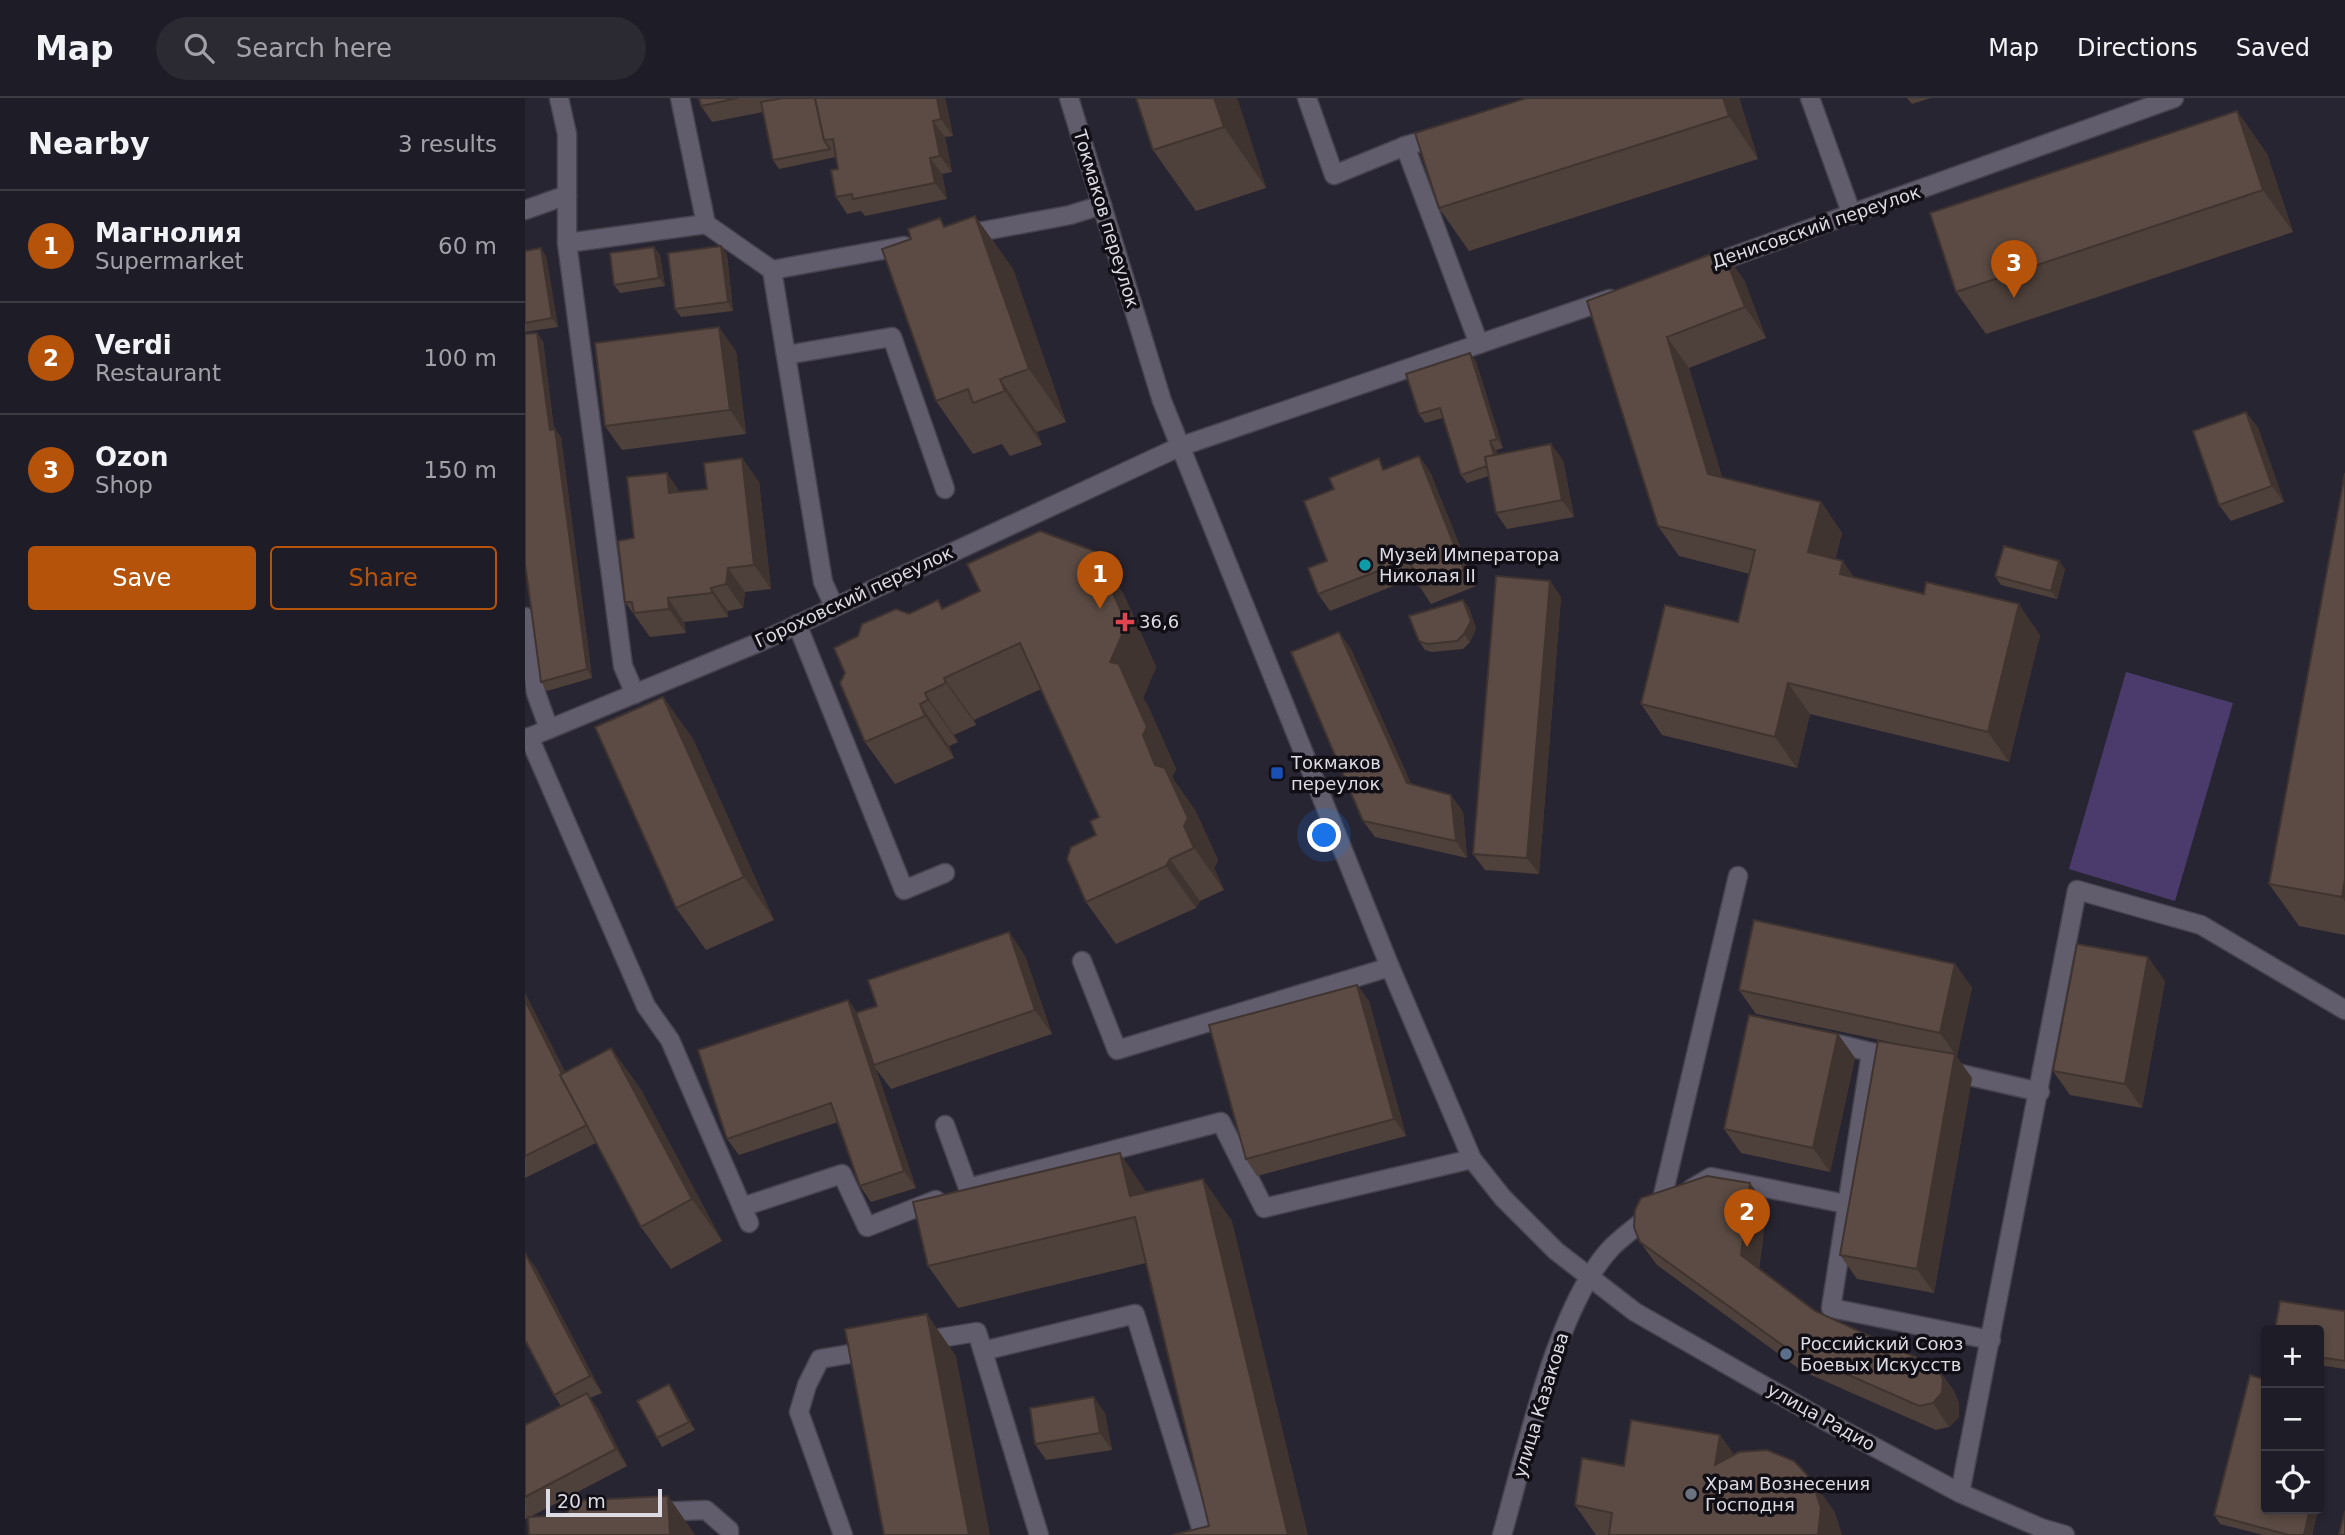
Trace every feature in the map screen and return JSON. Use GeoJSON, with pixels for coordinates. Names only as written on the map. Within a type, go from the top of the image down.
{"type":"FeatureCollection","features":[{"type":"Feature","properties":{"kind":"street"},"geometry":{"type":"LineString","coordinates":[[559,98],[567,134],[567,243],[623,666],[635,694]]}},
{"type":"Feature","properties":{"kind":"street"},"geometry":{"type":"LineString","coordinates":[[680,98],[706,224],[772,271],[823,582],[834,606]]}},
{"type":"Feature","properties":{"kind":"street","name":"Токмаков переулок"},"geometry":{"type":"LineString","coordinates":[[1069,98],[1162,401],[1179,447],[1390,967],[1472,1159],[1503,1198],[1589,1278]]}},
{"type":"Feature","properties":{"kind":"street"},"geometry":{"type":"LineString","coordinates":[[1307,98],[1334,175],[1405,146],[1457,131]]}},
{"type":"Feature","properties":{"kind":"street"},"geometry":{"type":"LineString","coordinates":[[1810,98],[1852,215]]}},
{"type":"Feature","properties":{"kind":"street","name":"Денисовский переулок"},"geometry":{"type":"LineString","coordinates":[[1685,273],[2174,98]]}},
{"type":"Feature","properties":{"kind":"street"},"geometry":{"type":"LineString","coordinates":[[1405,146],[1479,344]]}},
{"type":"Feature","properties":{"kind":"street"},"geometry":{"type":"LineString","coordinates":[[525,210],[567,195]]}},
{"type":"Feature","properties":{"kind":"street"},"geometry":{"type":"LineString","coordinates":[[948,238],[1070,215],[1102,205]]}},
{"type":"Feature","properties":{"kind":"street"},"geometry":{"type":"LineString","coordinates":[[567,243],[706,224]]}},
{"type":"Feature","properties":{"kind":"street"},"geometry":{"type":"LineString","coordinates":[[772,271],[921,243]]}},
{"type":"Feature","properties":{"kind":"street"},"geometry":{"type":"LineString","coordinates":[[1179,447],[1633,291]]}},
{"type":"Feature","properties":{"kind":"street"},"geometry":{"type":"LineString","coordinates":[[786,355],[892,337],[945,489]]}},
{"type":"Feature","properties":{"kind":"street","name":"Гороховский переулок"},"geometry":{"type":"LineString","coordinates":[[527,738],[797,624],[1179,447]]}},
{"type":"Feature","properties":{"kind":"street"},"geometry":{"type":"LineString","coordinates":[[525,617],[536,694],[549,729]]}},
{"type":"Feature","properties":{"kind":"street"},"geometry":{"type":"LineString","coordinates":[[797,624],[904,890],[945,873]]}},
{"type":"Feature","properties":{"kind":"street"},"geometry":{"type":"LineString","coordinates":[[527,738],[646,1006],[670,1040],[745,1215],[842,1174],[867,1227],[968,1188],[1221,1122],[1264,1208],[1472,1159]]}},
{"type":"Feature","properties":{"kind":"street"},"geometry":{"type":"LineString","coordinates":[[1660,1208],[1738,876]]}},
{"type":"Feature","properties":{"kind":"street"},"geometry":{"type":"LineString","coordinates":[[1961,1493],[2077,890],[2201,925],[2345,1010]]}},
{"type":"Feature","properties":{"kind":"street"},"geometry":{"type":"LineString","coordinates":[[1082,961],[1117,1050],[1390,967]]}},
{"type":"Feature","properties":{"kind":"street"},"geometry":{"type":"LineString","coordinates":[[1806,1037],[1897,1059]]}},
{"type":"Feature","properties":{"kind":"street"},"geometry":{"type":"LineString","coordinates":[[1871,1053],[1831,1308],[1991,1340]]}},
{"type":"Feature","properties":{"kind":"street"},"geometry":{"type":"LineString","coordinates":[[1936,1068],[2040,1093]]}},
{"type":"Feature","properties":{"kind":"street"},"geometry":{"type":"LineString","coordinates":[[945,1125],[968,1188]]}},
{"type":"Feature","properties":{"kind":"street","name":"улица Казакова"},"geometry":{"type":"LineString","coordinates":[[1502,1535],[1549,1372],[1589,1278],[1612,1247],[1660,1208],[1711,1177],[1846,1204]]}},
{"type":"Feature","properties":{"kind":"street","name":"улица Радио"},"geometry":{"type":"LineString","coordinates":[[1589,1278],[1635,1312],[1824,1420],[1961,1493],[2041,1528],[2065,1535]]}},
{"type":"Feature","properties":{"kind":"street"},"geometry":{"type":"LineString","coordinates":[[983,1351],[1135,1314],[1203,1534],[1198,1535]]}},
{"type":"Feature","properties":{"kind":"street"},"geometry":{"type":"LineString","coordinates":[[843,1535],[799,1412],[807,1385],[820,1359],[977,1332],[1039,1535]]}},
{"type":"Feature","properties":{"kind":"street"},"geometry":{"type":"LineString","coordinates":[[636,1518],[647,1513],[706,1510],[729,1530],[729,1535]]}},
{"type":"Feature","properties":{"kind":"shaded area"},"geometry":{"type":"Polygon","coordinates":[[[2126,672],[2233,703],[2175,901],[2069,869],[2126,672]]]}},
{"type":"Feature","properties":{"kind":"building"},"geometry":{"type":"Polygon","coordinates":[[[699,98],[738,98],[701,106],[699,98]]]}},
{"type":"Feature","properties":{"kind":"building"},"geometry":{"type":"Polygon","coordinates":[[[783,98],[815,98],[824,140],[830,149],[773,160],[761,102],[783,98]]]}},
{"type":"Feature","properties":{"kind":"building"},"geometry":{"type":"Polygon","coordinates":[[[815,98],[937,98],[941,119],[933,121],[940,156],[930,158],[935,183],[853,199],[852,194],[836,197],[831,170],[838,169],[833,139],[824,140],[815,98]]]}},
{"type":"Feature","properties":{"kind":"building"},"geometry":{"type":"Polygon","coordinates":[[[1136,98],[1214,98],[1224,127],[1153,150],[1136,98]]]}},
{"type":"Feature","properties":{"kind":"building"},"geometry":{"type":"Polygon","coordinates":[[[1527,98],[1723,98],[1729,116],[1439,208],[1415,133],[1527,98]]]}},
{"type":"Feature","properties":{"kind":"building"},"geometry":{"type":"Polygon","coordinates":[[[2237,111],[2263,190],[1956,292],[1930,213],[2237,111]]]}},
{"type":"Feature","properties":{"kind":"building"},"geometry":{"type":"Polygon","coordinates":[[[975,216],[1029,369],[1000,379],[1005,391],[973,403],[968,389],[936,401],[882,249],[911,239],[908,229],[940,218],[944,227],[975,216]]]}},
{"type":"Feature","properties":{"kind":"building"},"geometry":{"type":"Polygon","coordinates":[[[721,246],[728,302],[675,309],[668,253],[721,246]]]}},
{"type":"Feature","properties":{"kind":"building"},"geometry":{"type":"Polygon","coordinates":[[[654,247],[659,278],[614,285],[610,253],[654,247]]]}},
{"type":"Feature","properties":{"kind":"building"},"geometry":{"type":"Polygon","coordinates":[[[541,248],[552,318],[525,323],[525,251],[541,248]]]}},
{"type":"Feature","properties":{"kind":"building"},"geometry":{"type":"Polygon","coordinates":[[[1722,250],[1745,307],[1667,337],[1708,474],[1821,502],[1808,552],[1843,561],[1840,574],[1924,594],[1926,582],[2019,604],[1988,732],[1788,683],[1775,737],[1641,704],[1665,605],[1738,622],[1755,550],[1658,526],[1587,301],[1722,250]]]}},
{"type":"Feature","properties":{"kind":"building"},"geometry":{"type":"Polygon","coordinates":[[[719,327],[730,410],[605,426],[595,343],[719,327]]]}},
{"type":"Feature","properties":{"kind":"building"},"geometry":{"type":"Polygon","coordinates":[[[537,333],[550,430],[555,429],[587,669],[541,682],[525,563],[525,334],[537,333]]]}},
{"type":"Feature","properties":{"kind":"building"},"geometry":{"type":"Polygon","coordinates":[[[1470,353],[1497,439],[1490,441],[1494,455],[1485,457],[1487,466],[1461,475],[1440,408],[1419,414],[1406,374],[1470,353]]]}},
{"type":"Feature","properties":{"kind":"building"},"geometry":{"type":"Polygon","coordinates":[[[2246,412],[2272,486],[2219,505],[2193,431],[2246,412]]]}},
{"type":"Feature","properties":{"kind":"building"},"geometry":{"type":"Polygon","coordinates":[[[1551,444],[1562,500],[1496,513],[1485,457],[1551,444]]]}},
{"type":"Feature","properties":{"kind":"building"},"geometry":{"type":"Polygon","coordinates":[[[1419,456],[1464,570],[1420,587],[1409,559],[1318,594],[1308,568],[1327,561],[1304,501],[1334,489],[1329,478],[1379,458],[1383,470],[1419,456]]]}},
{"type":"Feature","properties":{"kind":"building"},"geometry":{"type":"Polygon","coordinates":[[[742,458],[754,565],[728,568],[726,584],[711,588],[712,593],[668,598],[669,609],[634,613],[632,602],[625,602],[618,541],[634,538],[627,477],[667,473],[669,493],[707,489],[704,463],[742,458]]]}},
{"type":"Feature","properties":{"kind":"building"},"geometry":{"type":"Polygon","coordinates":[[[2345,473],[2345,879],[2342,897],[2269,884],[2345,473]]]}},
{"type":"Feature","properties":{"kind":"building"},"geometry":{"type":"Polygon","coordinates":[[[1040,531],[1094,551],[1127,624],[1110,662],[1119,664],[1147,727],[1143,735],[1155,765],[1165,768],[1188,818],[1184,826],[1194,848],[1170,859],[1166,866],[1086,902],[1067,859],[1071,847],[1096,835],[1090,821],[1099,817],[1020,643],[944,678],[946,683],[925,693],[928,700],[920,704],[925,716],[865,742],[840,683],[845,673],[834,648],[858,636],[862,624],[896,609],[909,614],[938,600],[942,609],[980,591],[967,564],[1040,531]]]}},
{"type":"Feature","properties":{"kind":"building"},"geometry":{"type":"Polygon","coordinates":[[[2004,546],[2059,561],[2051,591],[1995,576],[2004,546]]]}},
{"type":"Feature","properties":{"kind":"building"},"geometry":{"type":"Polygon","coordinates":[[[1496,576],[1550,581],[1527,858],[1473,854],[1496,576]]]}},
{"type":"Feature","properties":{"kind":"building"},"geometry":{"type":"Polygon","coordinates":[[[1463,600],[1471,621],[1457,641],[1427,644],[1419,641],[1409,616],[1463,600]]]}},
{"type":"Feature","properties":{"kind":"building"},"geometry":{"type":"Polygon","coordinates":[[[1339,632],[1407,783],[1451,795],[1456,841],[1363,821],[1291,652],[1339,632]]]}},
{"type":"Feature","properties":{"kind":"building"},"geometry":{"type":"Polygon","coordinates":[[[663,697],[744,877],[676,908],[595,727],[663,697]]]}},
{"type":"Feature","properties":{"kind":"building"},"geometry":{"type":"Polygon","coordinates":[[[1754,920],[1955,964],[1940,1033],[1739,990],[1754,920]]]}},
{"type":"Feature","properties":{"kind":"building"},"geometry":{"type":"Polygon","coordinates":[[[1009,932],[1035,1010],[874,1065],[856,1013],[877,1006],[868,980],[1009,932]]]}},
{"type":"Feature","properties":{"kind":"building"},"geometry":{"type":"Polygon","coordinates":[[[2077,944],[2148,957],[2125,1084],[2053,1071],[2077,944]]]}},
{"type":"Feature","properties":{"kind":"building"},"geometry":{"type":"Polygon","coordinates":[[[1357,985],[1394,1119],[1246,1159],[1209,1025],[1357,985]]]}},
{"type":"Feature","properties":{"kind":"building"},"geometry":{"type":"Polygon","coordinates":[[[525,1000],[587,1125],[525,1156],[525,1000]]]}},
{"type":"Feature","properties":{"kind":"building"},"geometry":{"type":"Polygon","coordinates":[[[848,1000],[904,1171],[860,1186],[831,1103],[727,1139],[698,1050],[848,1000]]]}},
{"type":"Feature","properties":{"kind":"building"},"geometry":{"type":"Polygon","coordinates":[[[1749,1015],[1838,1034],[1813,1148],[1724,1129],[1749,1015]]]}},
{"type":"Feature","properties":{"kind":"building"},"geometry":{"type":"Polygon","coordinates":[[[1878,1041],[1955,1054],[1917,1269],[1840,1255],[1878,1041]]]}},
{"type":"Feature","properties":{"kind":"building"},"geometry":{"type":"Polygon","coordinates":[[[611,1048],[692,1199],[641,1227],[560,1075],[611,1048]]]}},
{"type":"Feature","properties":{"kind":"building"},"geometry":{"type":"Polygon","coordinates":[[[1120,1153],[1130,1196],[1203,1179],[1288,1535],[1172,1535],[1209,1526],[1135,1217],[928,1266],[913,1202],[1120,1153]]]}},
{"type":"Feature","properties":{"kind":"building"},"geometry":{"type":"Polygon","coordinates":[[[1707,1176],[1750,1183],[1741,1255],[1815,1311],[1937,1367],[1943,1379],[1942,1393],[1933,1403],[1919,1406],[1785,1347],[1640,1242],[1634,1227],[1635,1210],[1641,1198],[1707,1176]]]}},
{"type":"Feature","properties":{"kind":"building"},"geometry":{"type":"Polygon","coordinates":[[[525,1253],[590,1376],[554,1395],[525,1340],[525,1253]]]}},
{"type":"Feature","properties":{"kind":"building"},"geometry":{"type":"Polygon","coordinates":[[[2280,1301],[2345,1311],[2345,1361],[2324,1358],[2324,1325],[2276,1325],[2280,1301]]]}},
{"type":"Feature","properties":{"kind":"building"},"geometry":{"type":"Polygon","coordinates":[[[927,1314],[969,1535],[884,1535],[845,1329],[927,1314]]]}},
{"type":"Feature","properties":{"kind":"building"},"geometry":{"type":"Polygon","coordinates":[[[2250,1375],[2261,1378],[2261,1514],[2309,1514],[2304,1535],[2289,1535],[2214,1515],[2250,1375]]]}},
{"type":"Feature","properties":{"kind":"building"},"geometry":{"type":"Polygon","coordinates":[[[669,1384],[689,1422],[657,1438],[637,1401],[669,1384]]]}},
{"type":"Feature","properties":{"kind":"building"},"geometry":{"type":"Polygon","coordinates":[[[587,1393],[616,1449],[525,1497],[525,1425],[587,1393]]]}},
{"type":"Feature","properties":{"kind":"building"},"geometry":{"type":"Polygon","coordinates":[[[1094,1397],[1100,1433],[1035,1444],[1030,1408],[1094,1397]]]}},
{"type":"Feature","properties":{"kind":"building","name":"Храм Вознесения Господня"},"geometry":{"type":"Polygon","coordinates":[[[1631,1420],[1720,1435],[1715,1465],[1739,1452],[1767,1450],[1794,1461],[1812,1480],[1821,1508],[1818,1535],[1609,1535],[1612,1513],[1575,1505],[1582,1458],[1624,1466],[1631,1420]]]}},
{"type":"Feature","properties":{"kind":"building"},"geometry":{"type":"Polygon","coordinates":[[[668,1496],[670,1535],[529,1535],[528,1517],[568,1515],[567,1501],[668,1496]]]}},
{"type":"Feature","properties":{"kind":"building"},"geometry":{"type":"Polygon","coordinates":[[[2345,1511],[2345,1535],[2341,1535],[2339,1534],[2345,1511]]]}},
{"type":"Feature","properties":{"kind":"place","name":"Ozon"},"geometry":{"type":"Point","coordinates":[2014,298]}},
{"type":"Feature","properties":{"kind":"place","name":"Музей Императора Николая II"},"geometry":{"type":"Point","coordinates":[1365,565]}},
{"type":"Feature","properties":{"kind":"place","name":"Магнолия"},"geometry":{"type":"Point","coordinates":[1100,609]}},
{"type":"Feature","properties":{"kind":"place","name":"36,6"},"geometry":{"type":"Point","coordinates":[1125,622]}},
{"type":"Feature","properties":{"kind":"place","name":"Токмаков переулок"},"geometry":{"type":"Point","coordinates":[1277,773]}},
{"type":"Feature","properties":{"kind":"place","name":"Verdi"},"geometry":{"type":"Point","coordinates":[1747,1247]}},
{"type":"Feature","properties":{"kind":"place","name":"Российский Союз Боевых Искусств"},"geometry":{"type":"Point","coordinates":[1786,1354]}},
{"type":"Feature","properties":{"kind":"place","name":"Храм Вознесения Господня"},"geometry":{"type":"Point","coordinates":[1691,1494]}}]}
